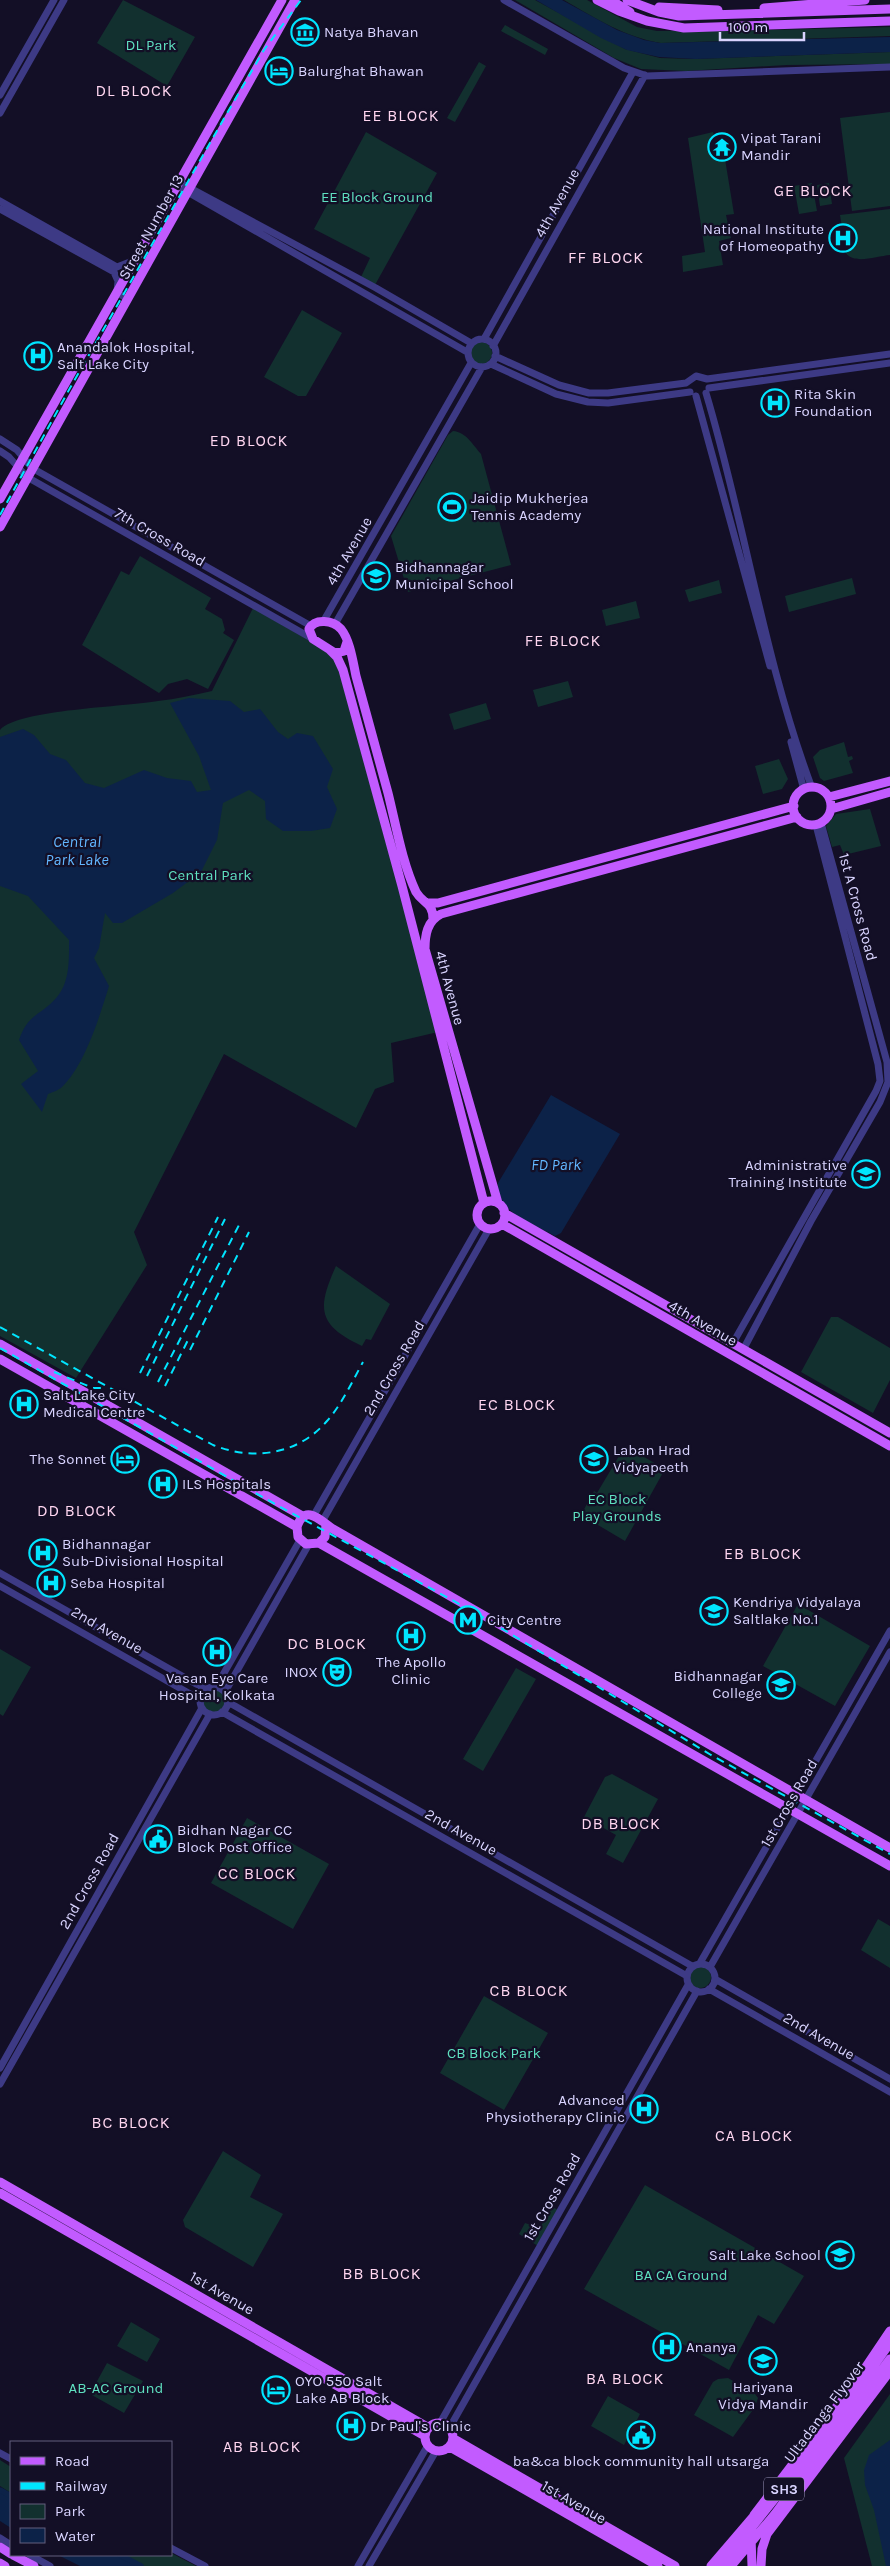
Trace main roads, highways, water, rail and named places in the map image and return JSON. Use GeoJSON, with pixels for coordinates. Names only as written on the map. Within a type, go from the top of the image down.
{"type":"FeatureCollection","features":[{"type":"Feature","properties":{"kind":"main road","name":"Street Number 13"},"geometry":{"type":"LineString","coordinates":[[0,499],[282,0]]}},
{"type":"Feature","properties":{"kind":"main road","name":"Street Number 13"},"geometry":{"type":"LineString","coordinates":[[0,527],[295,0]]}},
{"type":"Feature","properties":{"kind":"main road"},"geometry":{"type":"LineString","coordinates":[[597,0],[619,11],[664,26],[684,28],[890,21]]}},
{"type":"Feature","properties":{"kind":"main road"},"geometry":{"type":"LineString","coordinates":[[611,0],[654,8],[758,11],[890,9]]}},
{"type":"Feature","properties":{"kind":"main road"},"geometry":{"type":"LineString","coordinates":[[654,8],[679,16],[744,14],[864,0]]}},
{"type":"Feature","properties":{"kind":"main road"},"geometry":{"type":"LineString","coordinates":[[835,2],[852,11]]}},
{"type":"Feature","properties":{"kind":"main road"},"geometry":{"type":"LineString","coordinates":[[624,3],[637,17]]}},
{"type":"Feature","properties":{"kind":"main road"},"geometry":{"type":"LineString","coordinates":[[758,11],[760,25]]}},
{"type":"Feature","properties":{"kind":"main road"},"geometry":{"type":"LineString","coordinates":[[263,35],[273,41]]}},
{"type":"Feature","properties":{"kind":"main road","name":"4th Avenue"},"geometry":{"type":"LineString","coordinates":[[484,1203],[456,1078],[425,949],[425,936],[431,922],[426,902],[415,889],[405,857],[345,635],[335,624],[323,622],[310,626],[308,632],[313,639],[337,657],[343,670],[456,1078],[498,1203]]}},
{"type":"Feature","properties":{"kind":"main road"},"geometry":{"type":"LineString","coordinates":[[330,650],[340,653],[346,649],[347,642]]}},
{"type":"Feature","properties":{"kind":"main road"},"geometry":{"type":"LineString","coordinates":[[829,797],[890,781]]}},
{"type":"Feature","properties":{"kind":"main road"},"geometry":{"type":"LineString","coordinates":[[808,789],[820,789],[829,797],[831,808],[829,815],[819,824],[805,824],[797,817],[794,806],[796,796],[808,789]]}},
{"type":"Feature","properties":{"kind":"main road"},"geometry":{"type":"LineString","coordinates":[[831,808],[890,792]]}},
{"type":"Feature","properties":{"kind":"main road"},"geometry":{"type":"LineString","coordinates":[[409,910],[413,903],[448,900],[794,806]]}},
{"type":"Feature","properties":{"kind":"main road"},"geometry":{"type":"LineString","coordinates":[[412,924],[420,929],[441,914],[797,817]]}},
{"type":"Feature","properties":{"kind":"main road"},"geometry":{"type":"LineString","coordinates":[[484,1203],[498,1203],[504,1213],[502,1224],[498,1228],[489,1229],[480,1224],[476,1212],[484,1203]]}},
{"type":"Feature","properties":{"kind":"main road","name":"4th Avenue"},"geometry":{"type":"LineString","coordinates":[[504,1213],[890,1432]]}},
{"type":"Feature","properties":{"kind":"main road","name":"4th Avenue"},"geometry":{"type":"LineString","coordinates":[[502,1224],[890,1446]]}},
{"type":"Feature","properties":{"kind":"main road"},"geometry":{"type":"LineString","coordinates":[[624,1294],[630,1284]]}},
{"type":"Feature","properties":{"kind":"main road"},"geometry":{"type":"LineString","coordinates":[[694,1334],[698,1323]]}},
{"type":"Feature","properties":{"kind":"main road"},"geometry":{"type":"LineString","coordinates":[[0,1344],[309,1516],[324,1522],[598,1682],[890,1848]]}},
{"type":"Feature","properties":{"kind":"main road"},"geometry":{"type":"LineString","coordinates":[[0,1358],[297,1527],[300,1540],[309,1544],[319,1543],[325,1538],[324,1522]]}},
{"type":"Feature","properties":{"kind":"main road"},"geometry":{"type":"LineString","coordinates":[[842,1419],[847,1408]]}},
{"type":"Feature","properties":{"kind":"main road"},"geometry":{"type":"LineString","coordinates":[[297,1527],[309,1516]]}},
{"type":"Feature","properties":{"kind":"main road"},"geometry":{"type":"LineString","coordinates":[[319,1543],[890,1866]]}},
{"type":"Feature","properties":{"kind":"main road"},"geometry":{"type":"LineString","coordinates":[[590,1695],[598,1682]]}},
{"type":"Feature","properties":{"kind":"main road","name":"1st Avenue"},"geometry":{"type":"LineString","coordinates":[[0,2182],[344,2384],[427,2436]]}},
{"type":"Feature","properties":{"kind":"main road","name":"1st Avenue"},"geometry":{"type":"LineString","coordinates":[[0,2193],[231,2319]]}},
{"type":"Feature","properties":{"kind":"main road"},"geometry":{"type":"LineString","coordinates":[[30,2210],[34,2202]]}},
{"type":"Feature","properties":{"kind":"main road"},"geometry":{"type":"LineString","coordinates":[[711,2566],[754,2515],[857,2380],[890,2331]]}},
{"type":"Feature","properties":{"kind":"main road","name":"Ultadanga Flyover"},"geometry":{"type":"LineString","coordinates":[[731,2566],[775,2514],[847,2412],[890,2344]]}},
{"type":"Feature","properties":{"kind":"main road","name":"Ultadanga Flyover"},"geometry":{"type":"LineString","coordinates":[[721,2566],[890,2359]]}},
{"type":"Feature","properties":{"kind":"main road"},"geometry":{"type":"LineString","coordinates":[[761,2566],[762,2549],[767,2534],[890,2371]]}},
{"type":"Feature","properties":{"kind":"main road"},"geometry":{"type":"LineString","coordinates":[[440,2423],[450,2428],[452,2443],[444,2451],[436,2451],[427,2436],[440,2423]]}},
{"type":"Feature","properties":{"kind":"main road","name":"1st Avenue"},"geometry":{"type":"LineString","coordinates":[[452,2443],[658,2566]]}},
{"type":"Feature","properties":{"kind":"main road"},"geometry":{"type":"LineString","coordinates":[[518,2481],[675,2566]]}},
{"type":"Feature","properties":{"kind":"main road"},"geometry":{"type":"LineString","coordinates":[[752,2566],[751,2537],[754,2515]]}},
{"type":"Feature","properties":{"kind":"main road"},"geometry":{"type":"LineString","coordinates":[[16,2556],[34,2566]]}},
{"type":"Feature","properties":{"kind":"main road"},"geometry":{"type":"LineString","coordinates":[[0,2563],[5,2566]]}},
{"type":"Feature","properties":{"kind":"water"},"geometry":{"type":"Polygon","coordinates":[[[536,0],[562,0],[617,30],[644,40],[660,43],[890,37],[890,52],[696,59],[659,57],[627,50],[601,38],[536,0]]]}},
{"type":"Feature","properties":{"kind":"water","name":"Central Park Lake"},"geometry":{"type":"Polygon","coordinates":[[[189,698],[230,701],[244,712],[260,709],[278,732],[288,739],[297,733],[313,736],[333,769],[327,787],[337,809],[330,828],[311,831],[283,831],[266,819],[265,801],[249,790],[223,803],[217,840],[201,872],[173,893],[122,923],[113,923],[105,913],[99,948],[94,958],[109,986],[85,1053],[70,1078],[62,1087],[48,1094],[42,1112],[21,1084],[38,1071],[19,1040],[26,1025],[51,1003],[61,991],[67,977],[69,940],[28,896],[0,886],[0,737],[23,729],[34,735],[50,754],[66,760],[85,783],[104,788],[144,770],[167,778],[191,781],[197,792],[211,790],[199,756],[170,703],[189,698]]]}},
{"type":"Feature","properties":{"kind":"water","name":"FD Park"},"geometry":{"type":"Polygon","coordinates":[[[551,1095],[620,1134],[561,1233],[555,1236],[527,1222],[509,1209],[499,1193],[498,1183],[551,1095]]]}},
{"type":"Feature","properties":{"kind":"water"},"geometry":{"type":"Polygon","coordinates":[[[890,2440],[890,2566],[886,2566],[874,2510],[865,2485],[864,2470],[869,2455],[890,2440]]]}},
{"type":"Feature","properties":{"kind":"water"},"geometry":{"type":"Polygon","coordinates":[[[0,2491],[10,2497],[10,2527],[0,2521],[0,2491]]]}},
{"type":"Feature","properties":{"kind":"water"},"geometry":{"type":"Polygon","coordinates":[[[60,2556],[120,2556],[139,2566],[80,2566],[60,2556]]]}},
{"type":"Feature","properties":{"kind":"waterway"},"geometry":{"type":"LineString","coordinates":[[0,2490],[10,2495]]}},
{"type":"Feature","properties":{"kind":"waterway"},"geometry":{"type":"LineString","coordinates":[[122,2556],[141,2566]]}},
{"type":"Feature","properties":{"kind":"railway"},"geometry":{"type":"LineString","coordinates":[[0,515],[70,388],[226,115],[264,50],[301,0]]}},
{"type":"Feature","properties":{"kind":"railway"},"geometry":{"type":"LineString","coordinates":[[140,1373],[218,1217]]}},
{"type":"Feature","properties":{"kind":"railway"},"geometry":{"type":"LineString","coordinates":[[147,1376],[225,1219]]}},
{"type":"Feature","properties":{"kind":"railway"},"geometry":{"type":"LineString","coordinates":[[158,1382],[239,1225]]}},
{"type":"Feature","properties":{"kind":"railway"},"geometry":{"type":"LineString","coordinates":[[190,1350],[249,1232]]}},
{"type":"Feature","properties":{"kind":"railway"},"geometry":{"type":"LineString","coordinates":[[0,1327],[213,1445],[244,1453],[274,1452],[289,1448],[315,1432],[327,1421],[347,1393],[363,1362]]}},
{"type":"Feature","properties":{"kind":"railway"},"geometry":{"type":"LineString","coordinates":[[165,1386],[188,1340]]}},
{"type":"Feature","properties":{"kind":"railway"},"geometry":{"type":"LineString","coordinates":[[0,1348],[275,1504],[476,1613],[711,1755],[890,1854]]}},
{"type":"Feature","properties":{"kind":"railway"},"geometry":{"type":"LineString","coordinates":[[54,1372],[93,1388],[105,1388]]}},
{"type":"Feature","properties":{"kind":"place","name":"Natya Bhavan"},"geometry":{"type":"Point","coordinates":[305,32]}},
{"type":"Feature","properties":{"kind":"place","name":"Balurghat Bhawan"},"geometry":{"type":"Point","coordinates":[279,71]}},
{"type":"Feature","properties":{"kind":"place","name":"Vipat Tarani Mandir"},"geometry":{"type":"Point","coordinates":[722,147]}},
{"type":"Feature","properties":{"kind":"place","name":"National Institute of Homeopathy"},"geometry":{"type":"Point","coordinates":[843,238]}},
{"type":"Feature","properties":{"kind":"place","name":"Anandalok Hospital, Salt Lake City"},"geometry":{"type":"Point","coordinates":[38,356]}},
{"type":"Feature","properties":{"kind":"place","name":"Rita Skin Foundation"},"geometry":{"type":"Point","coordinates":[775,403]}},
{"type":"Feature","properties":{"kind":"place","name":"Jaidip Mukherjea Tennis Academy"},"geometry":{"type":"Point","coordinates":[452,507]}},
{"type":"Feature","properties":{"kind":"place","name":"Bidhannagar Municipal School"},"geometry":{"type":"Point","coordinates":[376,576]}},
{"type":"Feature","properties":{"kind":"place","name":"Administrative Training Institute"},"geometry":{"type":"Point","coordinates":[866,1174]}},
{"type":"Feature","properties":{"kind":"place","name":"Salt Lake City Medical Centre"},"geometry":{"type":"Point","coordinates":[24,1404]}},
{"type":"Feature","properties":{"kind":"place","name":"The Sonnet"},"geometry":{"type":"Point","coordinates":[125,1459]}},
{"type":"Feature","properties":{"kind":"place","name":"Laban Hrad Vidyapeeth"},"geometry":{"type":"Point","coordinates":[594,1459]}},
{"type":"Feature","properties":{"kind":"place","name":"ILS Hospitals"},"geometry":{"type":"Point","coordinates":[163,1484]}},
{"type":"Feature","properties":{"kind":"place","name":"Bidhannagar Sub-Divisional Hospital"},"geometry":{"type":"Point","coordinates":[43,1553]}},
{"type":"Feature","properties":{"kind":"place","name":"Seba Hospital"},"geometry":{"type":"Point","coordinates":[51,1583]}},
{"type":"Feature","properties":{"kind":"place","name":"Kendriya Vidyalaya Saltlake No.1"},"geometry":{"type":"Point","coordinates":[714,1611]}},
{"type":"Feature","properties":{"kind":"place","name":"City Centre"},"geometry":{"type":"Point","coordinates":[468,1620]}},
{"type":"Feature","properties":{"kind":"place","name":"The Apollo Clinic"},"geometry":{"type":"Point","coordinates":[411,1636]}},
{"type":"Feature","properties":{"kind":"place","name":"Vasan Eye Care Hospital, Kolkata"},"geometry":{"type":"Point","coordinates":[217,1652]}},
{"type":"Feature","properties":{"kind":"place","name":"INOX"},"geometry":{"type":"Point","coordinates":[337,1672]}},
{"type":"Feature","properties":{"kind":"place","name":"Bidhannagar College"},"geometry":{"type":"Point","coordinates":[781,1685]}},
{"type":"Feature","properties":{"kind":"place","name":"Bidhan Nagar CC Block Post Office"},"geometry":{"type":"Point","coordinates":[158,1839]}},
{"type":"Feature","properties":{"kind":"place","name":"Advanced Physiotherapy Clinic"},"geometry":{"type":"Point","coordinates":[644,2109]}},
{"type":"Feature","properties":{"kind":"place","name":"Salt Lake School"},"geometry":{"type":"Point","coordinates":[840,2255]}},
{"type":"Feature","properties":{"kind":"place","name":"Ananya"},"geometry":{"type":"Point","coordinates":[667,2347]}},
{"type":"Feature","properties":{"kind":"place","name":"Hariyana Vidya Mandir"},"geometry":{"type":"Point","coordinates":[763,2361]}},
{"type":"Feature","properties":{"kind":"place","name":"OYO 550 Salt Lake AB Block"},"geometry":{"type":"Point","coordinates":[276,2390]}},
{"type":"Feature","properties":{"kind":"place","name":"Dr Paul's Clinic"},"geometry":{"type":"Point","coordinates":[351,2426]}},
{"type":"Feature","properties":{"kind":"place","name":"ba&ca block community hall utsarga"},"geometry":{"type":"Point","coordinates":[641,2435]}},
{"type":"Feature","properties":{"kind":"district","name":"DL BLOCK"},"geometry":{"type":"Point","coordinates":[134,90]}},
{"type":"Feature","properties":{"kind":"district","name":"EE BLOCK"},"geometry":{"type":"Point","coordinates":[401,115]}},
{"type":"Feature","properties":{"kind":"district","name":"GE BLOCK"},"geometry":{"type":"Point","coordinates":[813,190]}},
{"type":"Feature","properties":{"kind":"district","name":"FF BLOCK"},"geometry":{"type":"Point","coordinates":[606,257]}},
{"type":"Feature","properties":{"kind":"district","name":"ED BLOCK"},"geometry":{"type":"Point","coordinates":[249,440]}},
{"type":"Feature","properties":{"kind":"district","name":"FE BLOCK"},"geometry":{"type":"Point","coordinates":[563,640]}},
{"type":"Feature","properties":{"kind":"district","name":"EC BLOCK"},"geometry":{"type":"Point","coordinates":[517,1404]}},
{"type":"Feature","properties":{"kind":"district","name":"DD BLOCK"},"geometry":{"type":"Point","coordinates":[77,1510]}},
{"type":"Feature","properties":{"kind":"district","name":"EB BLOCK"},"geometry":{"type":"Point","coordinates":[763,1553]}},
{"type":"Feature","properties":{"kind":"district","name":"DC BLOCK"},"geometry":{"type":"Point","coordinates":[327,1643]}},
{"type":"Feature","properties":{"kind":"district","name":"DB BLOCK"},"geometry":{"type":"Point","coordinates":[621,1823]}},
{"type":"Feature","properties":{"kind":"district","name":"CC BLOCK"},"geometry":{"type":"Point","coordinates":[257,1873]}},
{"type":"Feature","properties":{"kind":"district","name":"CB BLOCK"},"geometry":{"type":"Point","coordinates":[529,1990]}},
{"type":"Feature","properties":{"kind":"district","name":"BC BLOCK"},"geometry":{"type":"Point","coordinates":[131,2122]}},
{"type":"Feature","properties":{"kind":"district","name":"CA BLOCK"},"geometry":{"type":"Point","coordinates":[754,2135]}},
{"type":"Feature","properties":{"kind":"district","name":"BB BLOCK"},"geometry":{"type":"Point","coordinates":[382,2273]}},
{"type":"Feature","properties":{"kind":"district","name":"BA BLOCK"},"geometry":{"type":"Point","coordinates":[625,2378]}},
{"type":"Feature","properties":{"kind":"district","name":"AB BLOCK"},"geometry":{"type":"Point","coordinates":[262,2446]}},
{"type":"Feature","properties":{"kind":"park label","name":"DL Park"},"geometry":{"type":"Point","coordinates":[151,45]}},
{"type":"Feature","properties":{"kind":"park label","name":"EE Block Ground"},"geometry":{"type":"Point","coordinates":[377,197]}},
{"type":"Feature","properties":{"kind":"park label","name":"Central Park"},"geometry":{"type":"Point","coordinates":[210,875]}},
{"type":"Feature","properties":{"kind":"park label","name":"EC Block Play Grounds"},"geometry":{"type":"Point","coordinates":[617,1508]}},
{"type":"Feature","properties":{"kind":"park label","name":"CB Block Park"},"geometry":{"type":"Point","coordinates":[494,2053]}},
{"type":"Feature","properties":{"kind":"park label","name":"BA CA Ground"},"geometry":{"type":"Point","coordinates":[681,2275]}},
{"type":"Feature","properties":{"kind":"park label","name":"AB-AC Ground"},"geometry":{"type":"Point","coordinates":[116,2388]}}]}
